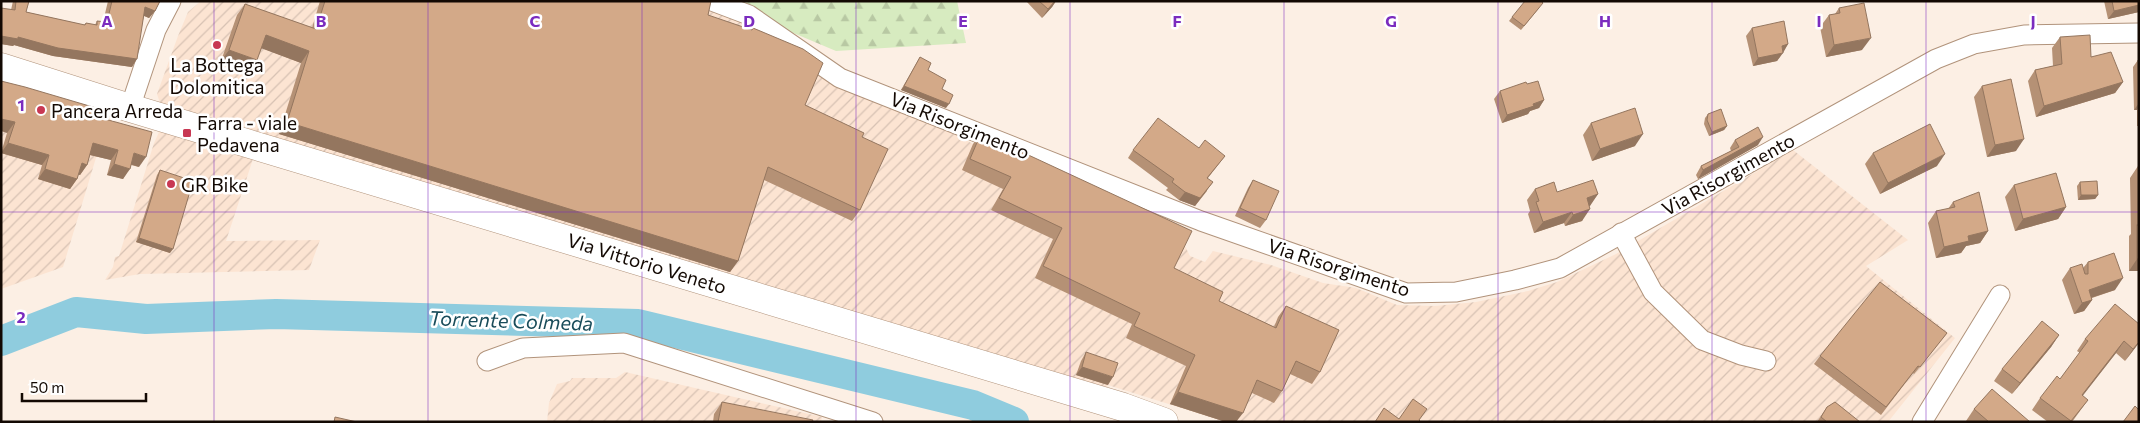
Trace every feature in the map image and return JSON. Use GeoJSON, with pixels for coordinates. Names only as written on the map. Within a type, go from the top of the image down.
{"type":"FeatureCollection","features":[{"type":"Feature","properties":{"kind":"main road","name":"Via Vittorio Veneto"},"geometry":{"type":"LineString","coordinates":[[1,67],[1120,414],[1164,422]]}},
{"type":"Feature","properties":{"kind":"street"},"geometry":{"type":"LineString","coordinates":[[130,108],[156,30],[171,1]]}},
{"type":"Feature","properties":{"kind":"street","name":"Via Risorgimento"},"geometry":{"type":"LineString","coordinates":[[712,1],[749,15],[840,78],[1201,221],[1406,292],[1456,292],[1560,268],[1936,59],[1974,44],[2024,35],[2139,33]]}},
{"type":"Feature","properties":{"kind":"street"},"geometry":{"type":"LineString","coordinates":[[1621,234],[1653,292],[1702,340],[1741,355],[1766,361]]}},
{"type":"Feature","properties":{"kind":"street"},"geometry":{"type":"LineString","coordinates":[[1922,422],[2000,294]]}},
{"type":"Feature","properties":{"kind":"street"},"geometry":{"type":"LineString","coordinates":[[488,361],[523,348],[624,343],[848,418],[873,422]]}},
{"type":"Feature","properties":{"kind":"shaded area"},"geometry":{"type":"Polygon","coordinates":[[[201,1],[690,1],[763,24],[973,144],[1183,242],[1190,256],[1205,262],[1213,251],[1271,265],[1323,283],[1356,288],[1397,305],[1435,306],[1476,302],[1528,291],[1557,282],[1616,254],[1793,150],[1908,240],[1866,266],[1955,338],[1888,422],[1226,422],[1108,385],[1105,393],[161,106],[157,94],[178,36],[188,12],[201,1]]]}},
{"type":"Feature","properties":{"kind":"shaded area"},"geometry":{"type":"Polygon","coordinates":[[[1,81],[104,112],[108,118],[63,267],[1,289],[1,81]]]}},
{"type":"Feature","properties":{"kind":"shaded area"},"geometry":{"type":"Polygon","coordinates":[[[160,130],[253,159],[226,241],[320,240],[309,270],[140,274],[105,280],[113,267],[115,257],[119,256],[154,143],[160,130]]]}},
{"type":"Feature","properties":{"kind":"shaded area"},"geometry":{"type":"Polygon","coordinates":[[[625,372],[822,417],[821,422],[547,422],[549,403],[557,384],[570,381],[572,378],[616,378],[625,372]]]}},
{"type":"Feature","properties":{"kind":"green space"},"geometry":{"type":"Polygon","coordinates":[[[718,1],[957,1],[966,43],[836,51],[718,1]]]}},
{"type":"Feature","properties":{"kind":"building"},"geometry":{"type":"Polygon","coordinates":[[[16,1],[29,1],[26,12],[85,25],[86,23],[97,25],[97,21],[107,22],[112,1],[160,1],[155,11],[145,7],[137,59],[58,48],[18,37],[18,39],[1,36],[1,8],[15,10],[16,1]]]}},
{"type":"Feature","properties":{"kind":"building"},"geometry":{"type":"Polygon","coordinates":[[[325,1],[711,1],[708,15],[752,30],[753,28],[803,49],[823,63],[805,105],[864,133],[862,137],[888,149],[860,210],[768,167],[738,261],[287,122],[309,51],[266,35],[257,60],[229,50],[245,4],[316,29],[325,1]]]}},
{"type":"Feature","properties":{"kind":"building"},"geometry":{"type":"Polygon","coordinates":[[[1039,1],[1055,1],[1048,9],[1039,1]]]}},
{"type":"Feature","properties":{"kind":"building"},"geometry":{"type":"Polygon","coordinates":[[[1525,1],[1541,1],[1543,3],[1524,26],[1512,17],[1525,1]]]}},
{"type":"Feature","properties":{"kind":"building"},"geometry":{"type":"Polygon","coordinates":[[[2112,1],[2139,1],[2139,5],[2114,11],[2112,1]]]}},
{"type":"Feature","properties":{"kind":"building"},"geometry":{"type":"Polygon","coordinates":[[[1864,3],[1871,38],[1834,45],[1829,15],[1840,13],[1839,8],[1864,3]]]}},
{"type":"Feature","properties":{"kind":"building"},"geometry":{"type":"Polygon","coordinates":[[[1784,21],[1788,44],[1782,46],[1783,53],[1758,58],[1752,28],[1784,21]]]}},
{"type":"Feature","properties":{"kind":"building"},"geometry":{"type":"Polygon","coordinates":[[[2090,35],[2091,57],[2111,52],[2123,82],[2044,106],[2035,70],[2062,64],[2060,37],[2090,35]]]}},
{"type":"Feature","properties":{"kind":"building"},"geometry":{"type":"Polygon","coordinates":[[[920,57],[931,63],[928,70],[946,80],[942,89],[953,95],[949,104],[904,86],[920,57]]]}},
{"type":"Feature","properties":{"kind":"building"},"geometry":{"type":"Polygon","coordinates":[[[2138,60],[2139,60],[2139,103],[2138,60]]]}},
{"type":"Feature","properties":{"kind":"building"},"geometry":{"type":"Polygon","coordinates":[[[2011,79],[2024,139],[1995,145],[1982,86],[2011,79]]]}},
{"type":"Feature","properties":{"kind":"building"},"geometry":{"type":"Polygon","coordinates":[[[1,81],[103,110],[101,118],[152,132],[146,157],[134,153],[130,169],[114,164],[118,150],[93,143],[87,165],[82,163],[77,179],[45,169],[49,155],[8,143],[15,122],[1,119],[1,81]]]}},
{"type":"Feature","properties":{"kind":"building"},"geometry":{"type":"Polygon","coordinates":[[[1538,81],[1544,100],[1533,104],[1534,106],[1507,115],[1500,91],[1526,82],[1527,84],[1538,81]]]}},
{"type":"Feature","properties":{"kind":"building"},"geometry":{"type":"Polygon","coordinates":[[[1635,108],[1643,134],[1600,149],[1591,123],[1635,108]]]}},
{"type":"Feature","properties":{"kind":"building"},"geometry":{"type":"Polygon","coordinates":[[[1721,109],[1727,126],[1712,132],[1707,120],[1708,114],[1721,109]]]}},
{"type":"Feature","properties":{"kind":"building"},"geometry":{"type":"Polygon","coordinates":[[[1158,118],[1199,148],[1205,140],[1225,156],[1207,178],[1213,182],[1200,198],[1185,192],[1172,182],[1174,179],[1133,150],[1158,118]]]}},
{"type":"Feature","properties":{"kind":"building"},"geometry":{"type":"Polygon","coordinates":[[[1930,124],[1945,154],[1888,183],[1873,153],[1930,124]]]}},
{"type":"Feature","properties":{"kind":"building"},"geometry":{"type":"Polygon","coordinates":[[[1758,127],[1763,137],[1703,170],[1701,166],[1739,147],[1735,140],[1758,127]]]}},
{"type":"Feature","properties":{"kind":"building"},"geometry":{"type":"Polygon","coordinates":[[[981,133],[1192,231],[1174,268],[1223,292],[1219,301],[1276,328],[1286,306],[1339,330],[1320,372],[1296,361],[1282,391],[1257,380],[1243,413],[1178,392],[1195,355],[1134,326],[1140,313],[1043,266],[1062,228],[999,198],[1011,177],[970,159],[981,133]]]}},
{"type":"Feature","properties":{"kind":"building"},"geometry":{"type":"Polygon","coordinates":[[[160,170],[193,181],[173,249],[139,238],[160,170]]]}},
{"type":"Feature","properties":{"kind":"building"},"geometry":{"type":"Polygon","coordinates":[[[2056,173],[2066,207],[2023,219],[2014,185],[2056,173]]]}},
{"type":"Feature","properties":{"kind":"building"},"geometry":{"type":"Polygon","coordinates":[[[1253,180],[1279,191],[1266,220],[1240,208],[1253,180]]]}},
{"type":"Feature","properties":{"kind":"building"},"geometry":{"type":"Polygon","coordinates":[[[1593,180],[1598,194],[1587,198],[1590,209],[1573,215],[1572,212],[1543,222],[1536,202],[1539,201],[1535,189],[1554,182],[1557,192],[1593,180]]]}},
{"type":"Feature","properties":{"kind":"building"},"geometry":{"type":"Polygon","coordinates":[[[2097,181],[2098,195],[2081,195],[2080,182],[2097,181]]]}},
{"type":"Feature","properties":{"kind":"building"},"geometry":{"type":"Polygon","coordinates":[[[1979,192],[1988,231],[1968,236],[1969,241],[1944,247],[1936,211],[1955,207],[1953,202],[1979,192]]]}},
{"type":"Feature","properties":{"kind":"building"},"geometry":{"type":"Polygon","coordinates":[[[2137,225],[2139,225],[2139,259],[2137,259],[2137,225]]]}},
{"type":"Feature","properties":{"kind":"building"},"geometry":{"type":"Polygon","coordinates":[[[2114,253],[2123,278],[2089,290],[2092,300],[2082,303],[2070,268],[2082,264],[2085,274],[2088,274],[2088,262],[2114,253]]]}},
{"type":"Feature","properties":{"kind":"building"},"geometry":{"type":"Polygon","coordinates":[[[1880,282],[1947,333],[1886,407],[1820,356],[1880,282]]]}},
{"type":"Feature","properties":{"kind":"building"},"geometry":{"type":"Polygon","coordinates":[[[2115,304],[2139,324],[2139,342],[2133,349],[2124,341],[2082,395],[2088,400],[2071,421],[2040,398],[2057,376],[2060,379],[2088,341],[2085,339],[2115,304]]]}},
{"type":"Feature","properties":{"kind":"building"},"geometry":{"type":"Polygon","coordinates":[[[2042,321],[2059,335],[2020,383],[2002,369],[2042,321]]]}},
{"type":"Feature","properties":{"kind":"building"},"geometry":{"type":"Polygon","coordinates":[[[1086,352],[1118,363],[1113,377],[1082,367],[1086,352]]]}},
{"type":"Feature","properties":{"kind":"building"},"geometry":{"type":"Polygon","coordinates":[[[1992,389],[2030,422],[1989,422],[1974,409],[1992,389]]]}},
{"type":"Feature","properties":{"kind":"building"},"geometry":{"type":"Polygon","coordinates":[[[1413,399],[1427,409],[1419,420],[1421,422],[1375,422],[1384,408],[1399,419],[1413,399]]]}},
{"type":"Feature","properties":{"kind":"building"},"geometry":{"type":"Polygon","coordinates":[[[722,402],[813,420],[812,422],[718,422],[722,402]]]}},
{"type":"Feature","properties":{"kind":"building"},"geometry":{"type":"Polygon","coordinates":[[[1835,402],[1860,422],[1827,422],[1821,417],[1827,407],[1835,402]]]}},
{"type":"Feature","properties":{"kind":"building"},"geometry":{"type":"Polygon","coordinates":[[[2135,406],[2139,408],[2139,422],[2123,422],[2135,406]]]}},
{"type":"Feature","properties":{"kind":"building"},"geometry":{"type":"Polygon","coordinates":[[[335,417],[357,422],[334,422],[335,417]]]}},
{"type":"Feature","properties":{"kind":"waterway","name":"Torrente Colmeda"},"geometry":{"type":"LineString","coordinates":[[1,341],[76,312],[146,319],[276,314],[638,324],[973,405],[1014,422]]}},
{"type":"Feature","properties":{"kind":"place","name":"La Bottega Dolomitica"},"geometry":{"type":"Point","coordinates":[217,45]}},
{"type":"Feature","properties":{"kind":"place","name":"Pancera Arreda"},"geometry":{"type":"Point","coordinates":[41,110]}},
{"type":"Feature","properties":{"kind":"place","name":"Farra - viale Pedavena"},"geometry":{"type":"Point","coordinates":[187,133]}},
{"type":"Feature","properties":{"kind":"place","name":"GR Bike"},"geometry":{"type":"Point","coordinates":[171,184]}}]}
